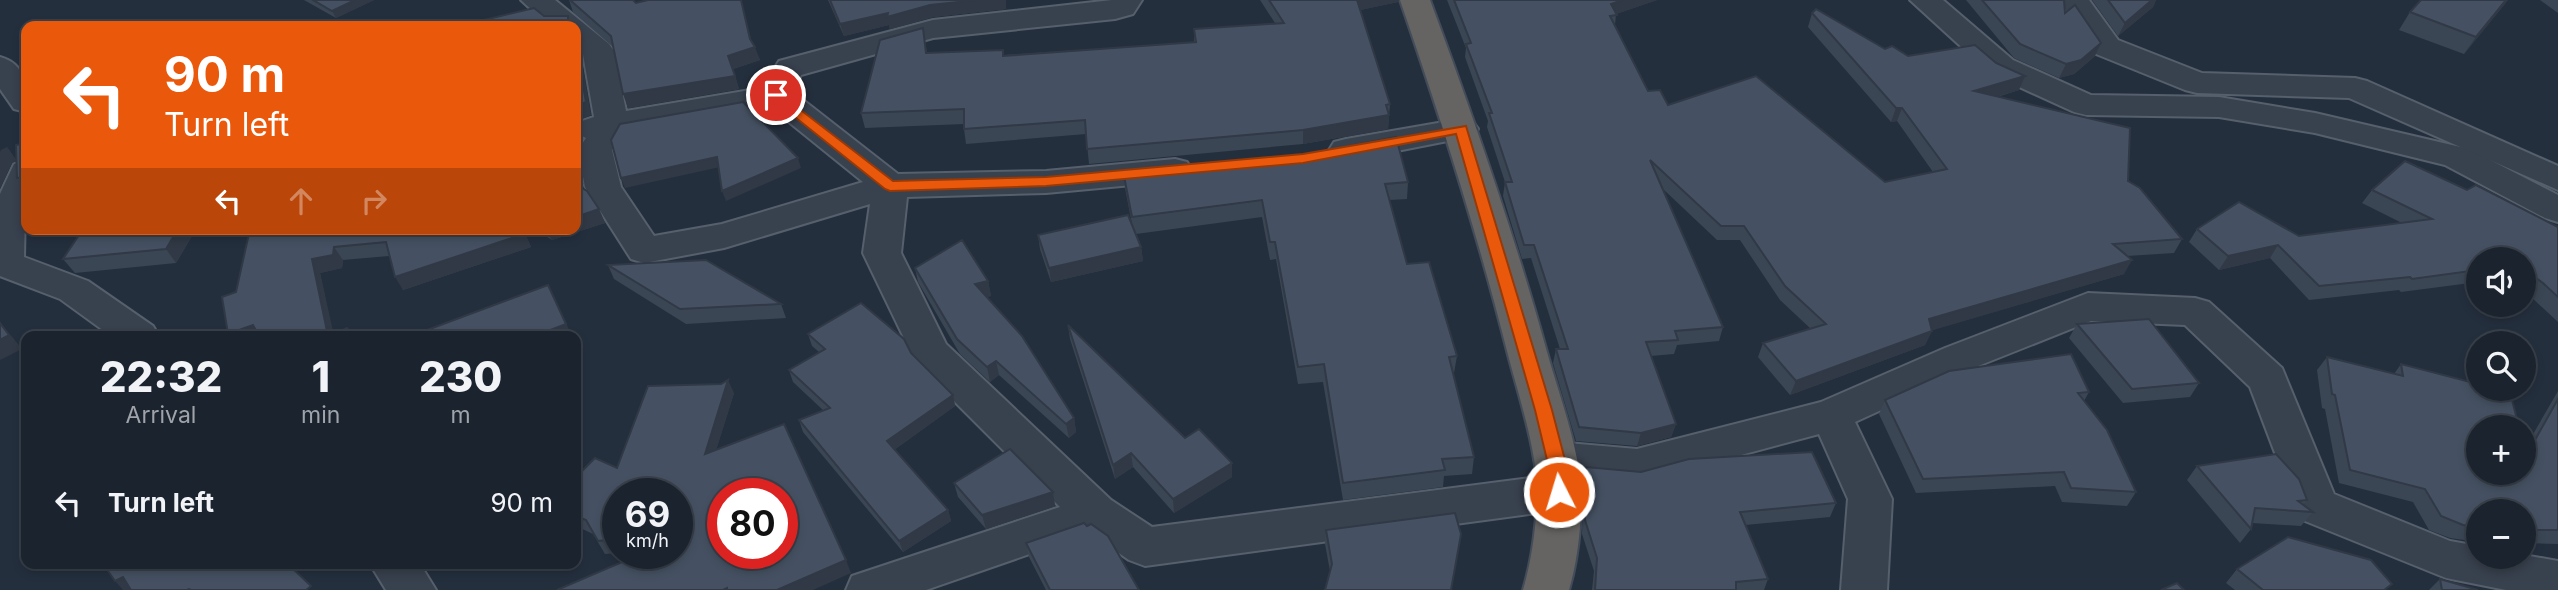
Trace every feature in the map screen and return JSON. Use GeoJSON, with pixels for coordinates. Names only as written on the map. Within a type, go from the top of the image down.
{"type":"FeatureCollection","features":[{"type":"Feature","properties":{"kind":"highway"},"geometry":{"type":"LineString","coordinates":[[1415,0],[1461,129],[1516,310],[1557,476],[1552,570],[1546,590]]}},
{"type":"Feature","properties":{"kind":"street"},"geometry":{"type":"LineString","coordinates":[[536,0],[562,21]]}},
{"type":"Feature","properties":{"kind":"street"},"geometry":{"type":"LineString","coordinates":[[776,95],[780,81],[790,68],[856,48],[933,29],[1115,10],[1126,5],[1127,0]]}},
{"type":"Feature","properties":{"kind":"street"},"geometry":{"type":"LineString","coordinates":[[1925,0],[2002,66],[2086,105],[2219,107],[2315,123],[2457,157],[2558,210]]}},
{"type":"Feature","properties":{"kind":"street"},"geometry":{"type":"LineString","coordinates":[[2074,0],[2107,47],[2197,83],[2355,88],[2558,179]]}},
{"type":"Feature","properties":{"kind":"street"},"geometry":{"type":"LineString","coordinates":[[581,37],[598,51],[612,122],[595,150],[603,187],[644,250],[724,236],[890,186],[1046,181],[1208,167]]}},
{"type":"Feature","properties":{"kind":"street"},"geometry":{"type":"LineString","coordinates":[[0,67],[21,95]]}},
{"type":"Feature","properties":{"kind":"street"},"geometry":{"type":"LineString","coordinates":[[581,130],[612,122],[776,95],[890,186]]}},
{"type":"Feature","properties":{"kind":"street"},"geometry":{"type":"LineString","coordinates":[[1316,156],[1461,129]]}},
{"type":"Feature","properties":{"kind":"street"},"geometry":{"type":"LineString","coordinates":[[890,186],[882,253],[930,353],[1095,513],[1145,547],[1557,476],[1637,466],[1830,415],[1959,358],[2088,307],[2195,312],[2268,379],[2316,506],[2446,559],[2558,581]]}},
{"type":"Feature","properties":{"kind":"street"},"geometry":{"type":"LineString","coordinates":[[18,216],[5,264],[74,290],[132,331]]}},
{"type":"Feature","properties":{"kind":"street"},"geometry":{"type":"LineString","coordinates":[[1830,415],[1870,499],[1864,590]]}},
{"type":"Feature","properties":{"kind":"street"},"geometry":{"type":"LineString","coordinates":[[869,590],[1095,513]]}},
{"type":"Feature","properties":{"kind":"street"},"geometry":{"type":"LineString","coordinates":[[397,569],[413,590]]}},
{"type":"Feature","properties":{"kind":"building"},"geometry":{"type":"Polygon","coordinates":[[[313,0],[355,0],[332,11],[313,0]]]}},
{"type":"Feature","properties":{"kind":"building"},"geometry":{"type":"Polygon","coordinates":[[[570,0],[633,0],[636,3],[648,0],[741,0],[750,39],[755,47],[728,56],[735,76],[623,94],[611,36],[570,0]]]}},
{"type":"Feature","properties":{"kind":"building"},"geometry":{"type":"Polygon","coordinates":[[[830,0],[978,0],[930,5],[887,17],[888,13],[840,24],[830,0]]]}},
{"type":"Feature","properties":{"kind":"building"},"geometry":{"type":"Polygon","coordinates":[[[1269,0],[1357,0],[1390,104],[1386,105],[1389,115],[1303,130],[1087,149],[1085,120],[964,129],[964,109],[861,113],[880,40],[923,28],[926,53],[1003,50],[1003,56],[1196,42],[1194,29],[1284,23],[1269,0]]]}},
{"type":"Feature","properties":{"kind":"building"},"geometry":{"type":"Polygon","coordinates":[[[1454,0],[1623,0],[1611,4],[1617,15],[1610,16],[1648,91],[1660,90],[1668,105],[1756,76],[1885,182],[1947,169],[1902,108],[1896,108],[1812,13],[1816,9],[1885,49],[1892,46],[1908,56],[1975,45],[1996,63],[2025,76],[1974,91],[2130,128],[2128,181],[2140,188],[2182,239],[2113,244],[2132,260],[1929,319],[1932,331],[1796,381],[1763,343],[1826,324],[1785,286],[1744,226],[1721,226],[1650,160],[1723,327],[1675,331],[1678,340],[1646,342],[1676,424],[1641,433],[1579,427],[1556,349],[1568,349],[1534,245],[1524,245],[1505,182],[1512,182],[1489,113],[1492,113],[1466,44],[1471,43],[1454,0]]]}},
{"type":"Feature","properties":{"kind":"building"},"geometry":{"type":"Polygon","coordinates":[[[1982,0],[2064,0],[2065,13],[2075,5],[2101,43],[2081,60],[2066,64],[2020,44],[1982,0]]]}},
{"type":"Feature","properties":{"kind":"building"},"geometry":{"type":"Polygon","coordinates":[[[2108,0],[2152,0],[2125,23],[2108,0]]]}},
{"type":"Feature","properties":{"kind":"building"},"geometry":{"type":"Polygon","coordinates":[[[2421,0],[2506,0],[2476,37],[2410,12],[2421,0]]]}},
{"type":"Feature","properties":{"kind":"building"},"geometry":{"type":"Polygon","coordinates":[[[534,8],[544,16],[568,16],[568,21],[480,21],[534,8]]]}},
{"type":"Feature","properties":{"kind":"building"},"geometry":{"type":"Polygon","coordinates":[[[581,74],[586,102],[581,104],[581,74]]]}},
{"type":"Feature","properties":{"kind":"building"},"geometry":{"type":"Polygon","coordinates":[[[743,102],[798,158],[722,191],[717,157],[621,178],[611,140],[620,124],[743,102]]]}},
{"type":"Feature","properties":{"kind":"building"},"geometry":{"type":"Polygon","coordinates":[[[1396,137],[1408,182],[1385,184],[1407,264],[1429,262],[1457,356],[1449,357],[1474,457],[1442,459],[1445,470],[1343,483],[1324,364],[1298,367],[1275,242],[1270,242],[1262,200],[1132,217],[1123,171],[1304,155],[1396,137]]]}},
{"type":"Feature","properties":{"kind":"building"},"geometry":{"type":"Polygon","coordinates":[[[21,144],[21,178],[17,178],[16,145],[21,144]]]}},
{"type":"Feature","properties":{"kind":"building"},"geometry":{"type":"Polygon","coordinates":[[[2405,161],[2467,190],[2476,185],[2558,227],[2558,297],[2536,278],[2536,247],[2466,247],[2466,272],[2319,286],[2278,245],[2228,256],[2197,229],[2239,202],[2299,236],[2432,219],[2372,190],[2405,161]]]}},
{"type":"Feature","properties":{"kind":"building"},"geometry":{"type":"Polygon","coordinates":[[[581,187],[587,191],[599,209],[581,215],[581,187]]]}},
{"type":"Feature","properties":{"kind":"building"},"geometry":{"type":"Polygon","coordinates":[[[1128,215],[1141,247],[1049,268],[1038,235],[1128,215]]]}},
{"type":"Feature","properties":{"kind":"building"},"geometry":{"type":"Polygon","coordinates":[[[79,235],[174,235],[166,249],[63,259],[79,235]]]}},
{"type":"Feature","properties":{"kind":"building"},"geometry":{"type":"Polygon","coordinates":[[[249,235],[521,235],[395,277],[386,242],[334,247],[333,255],[312,259],[327,331],[256,331],[253,325],[228,331],[222,297],[236,292],[249,235]]]}},
{"type":"Feature","properties":{"kind":"building"},"geometry":{"type":"Polygon","coordinates":[[[962,240],[988,281],[975,284],[1022,336],[1074,418],[1066,424],[996,361],[987,367],[957,339],[915,268],[962,240]]]}},
{"type":"Feature","properties":{"kind":"building"},"geometry":{"type":"Polygon","coordinates":[[[706,260],[781,304],[680,309],[608,265],[706,260]]]}},
{"type":"Feature","properties":{"kind":"building"},"geometry":{"type":"Polygon","coordinates":[[[548,285],[566,324],[548,331],[424,331],[548,285]]]}},
{"type":"Feature","properties":{"kind":"building"},"geometry":{"type":"Polygon","coordinates":[[[861,303],[904,339],[911,353],[953,395],[887,441],[948,510],[899,541],[799,420],[830,408],[789,370],[825,349],[808,334],[861,303]]]}},
{"type":"Feature","properties":{"kind":"building"},"geometry":{"type":"Polygon","coordinates":[[[2149,319],[2199,383],[2132,389],[2077,324],[2149,319]]]}},
{"type":"Feature","properties":{"kind":"building"},"geometry":{"type":"Polygon","coordinates":[[[0,323],[9,335],[0,340],[0,323]]]}},
{"type":"Feature","properties":{"kind":"building"},"geometry":{"type":"Polygon","coordinates":[[[1068,325],[1185,438],[1199,429],[1232,463],[1173,499],[1131,453],[1113,465],[1068,325]]]}},
{"type":"Feature","properties":{"kind":"building"},"geometry":{"type":"Polygon","coordinates":[[[2071,354],[2089,392],[2078,393],[2107,430],[2136,492],[2071,488],[2064,472],[1923,479],[1885,400],[1949,371],[2071,354]]]}},
{"type":"Feature","properties":{"kind":"building"},"geometry":{"type":"Polygon","coordinates":[[[2327,357],[2403,376],[2401,364],[2466,381],[2466,401],[2512,401],[2516,415],[2466,415],[2466,485],[2536,485],[2536,438],[2558,399],[2558,530],[2536,530],[2536,499],[2466,499],[2466,525],[2463,525],[2441,516],[2425,489],[2350,470],[2335,395],[2332,394],[2327,357]]]}},
{"type":"Feature","properties":{"kind":"building"},"geometry":{"type":"Polygon","coordinates":[[[728,380],[705,454],[784,424],[846,560],[777,590],[557,590],[606,569],[693,569],[693,478],[602,478],[602,541],[598,541],[586,520],[581,518],[581,472],[595,458],[617,468],[648,386],[721,384],[728,380]]]}},
{"type":"Feature","properties":{"kind":"building"},"geometry":{"type":"Polygon","coordinates":[[[1010,449],[1053,492],[982,515],[954,483],[1010,449]]]}},
{"type":"Feature","properties":{"kind":"building"},"geometry":{"type":"Polygon","coordinates":[[[1812,452],[1836,503],[1740,512],[1768,579],[1736,582],[1736,590],[1595,590],[1597,558],[1585,520],[1586,467],[1641,472],[1689,459],[1812,452]]]}},
{"type":"Feature","properties":{"kind":"building"},"geometry":{"type":"Polygon","coordinates":[[[2276,454],[2299,479],[2307,500],[2298,501],[2313,512],[2255,508],[2251,529],[2197,466],[2276,454]]]}},
{"type":"Feature","properties":{"kind":"building"},"geometry":{"type":"Polygon","coordinates":[[[1455,513],[1461,534],[1451,590],[1325,590],[1332,564],[1326,530],[1455,513]]]}},
{"type":"Feature","properties":{"kind":"building"},"geometry":{"type":"Polygon","coordinates":[[[1084,523],[1087,526],[1091,524],[1108,536],[1139,590],[1050,590],[1026,543],[1084,523]]]}},
{"type":"Feature","properties":{"kind":"building"},"geometry":{"type":"Polygon","coordinates":[[[2288,537],[2371,560],[2392,584],[2384,590],[2263,590],[2237,569],[2288,537]]]}},
{"type":"Feature","properties":{"kind":"building"},"geometry":{"type":"Polygon","coordinates":[[[107,569],[293,569],[311,586],[306,590],[131,590],[123,577],[115,581],[107,569]]]}},
{"type":"Feature","properties":{"kind":"building"},"geometry":{"type":"Polygon","coordinates":[[[2440,579],[2478,590],[2442,590],[2440,579]]]}},
{"type":"Feature","properties":{"kind":"building"},"geometry":{"type":"Polygon","coordinates":[[[2177,583],[2184,590],[2161,590],[2177,583]]]}},
{"type":"Feature","properties":{"kind":"route"},"geometry":{"type":"LineString","coordinates":[[776,95],[890,186],[1046,181],[1303,158],[1461,129],[1543,410],[1556,460],[1559,492]]}}]}
